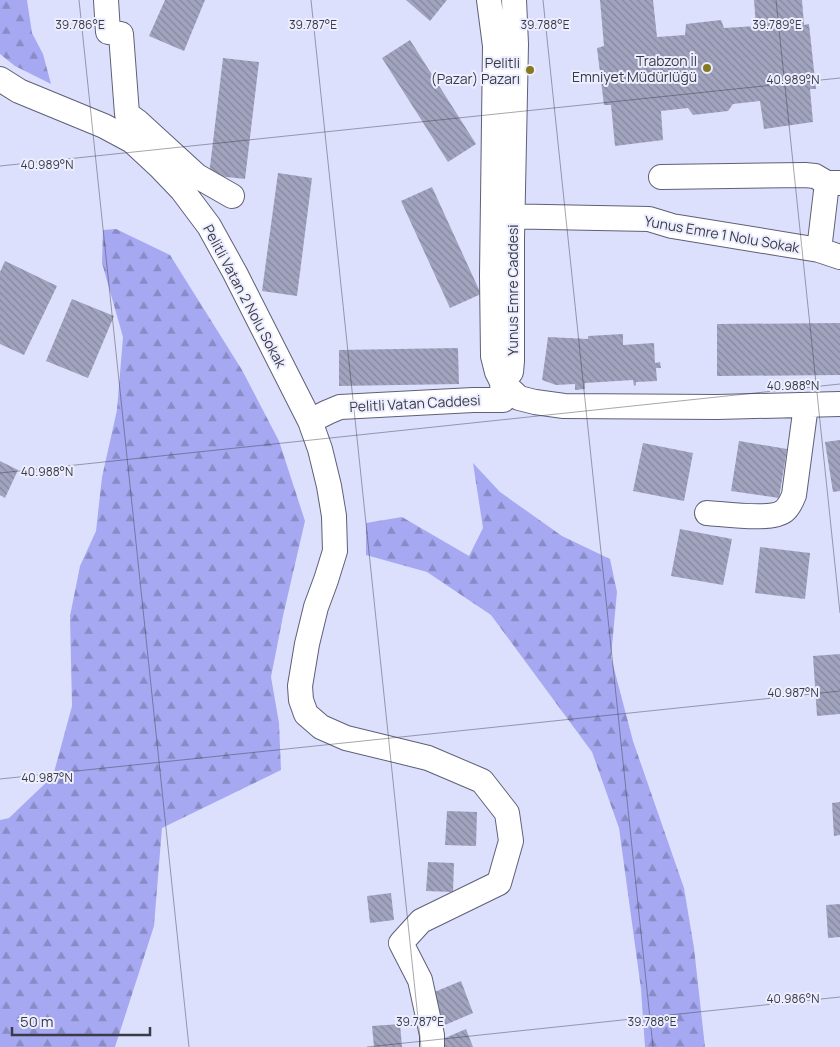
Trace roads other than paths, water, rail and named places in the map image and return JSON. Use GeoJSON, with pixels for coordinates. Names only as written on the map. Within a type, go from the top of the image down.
{"type":"FeatureCollection","features":[{"type":"Feature","properties":{"kind":"street"},"geometry":{"type":"LineString","coordinates":[[106,0],[108,32],[121,34],[127,114],[197,176],[232,196]]}},
{"type":"Feature","properties":{"kind":"street"},"geometry":{"type":"LineString","coordinates":[[489,0],[495,46],[503,216],[492,276],[493,356],[502,382],[519,398],[564,406],[717,407],[840,404]]}},
{"type":"Feature","properties":{"kind":"street","name":"Yunus Emre Caddesi"},"geometry":{"type":"LineString","coordinates":[[503,216],[516,44],[514,0]]}},
{"type":"Feature","properties":{"kind":"street","name":"Pelitli Vatan 2 Nolu Sokak"},"geometry":{"type":"LineString","coordinates":[[0,79],[19,91],[104,126],[132,142],[182,190],[214,234],[310,421]]}},
{"type":"Feature","properties":{"kind":"street"},"geometry":{"type":"LineString","coordinates":[[660,178],[805,175],[815,176],[833,183],[829,253]]}},
{"type":"Feature","properties":{"kind":"street","name":"Yunus Emre 1 Nolu Sokak"},"geometry":{"type":"LineString","coordinates":[[503,216],[649,220],[672,226],[829,253]]}},
{"type":"Feature","properties":{"kind":"street","name":"Pelitli Vatan Caddesi"},"geometry":{"type":"LineString","coordinates":[[310,421],[340,407],[502,400],[502,382]]}},
{"type":"Feature","properties":{"kind":"street"},"geometry":{"type":"LineString","coordinates":[[707,513],[776,516],[785,511],[794,495],[806,405]]}},
{"type":"Feature","properties":{"kind":"street"},"geometry":{"type":"LineString","coordinates":[[310,421],[329,486],[334,516],[335,551],[316,608],[307,644],[300,686],[301,700],[306,714],[321,727],[346,738],[428,758],[482,781],[507,813],[512,841],[499,883],[422,921],[401,943],[420,980],[432,1035],[432,1047]]}},
{"type":"Feature","properties":{"kind":"place","name":"Trabzon İl Emniyet Müdürlüğü"},"geometry":{"type":"Point","coordinates":[707,68]}},
{"type":"Feature","properties":{"kind":"place","name":"Pelitli (Pazar) Pazarı"},"geometry":{"type":"Point","coordinates":[530,70]}}]}
